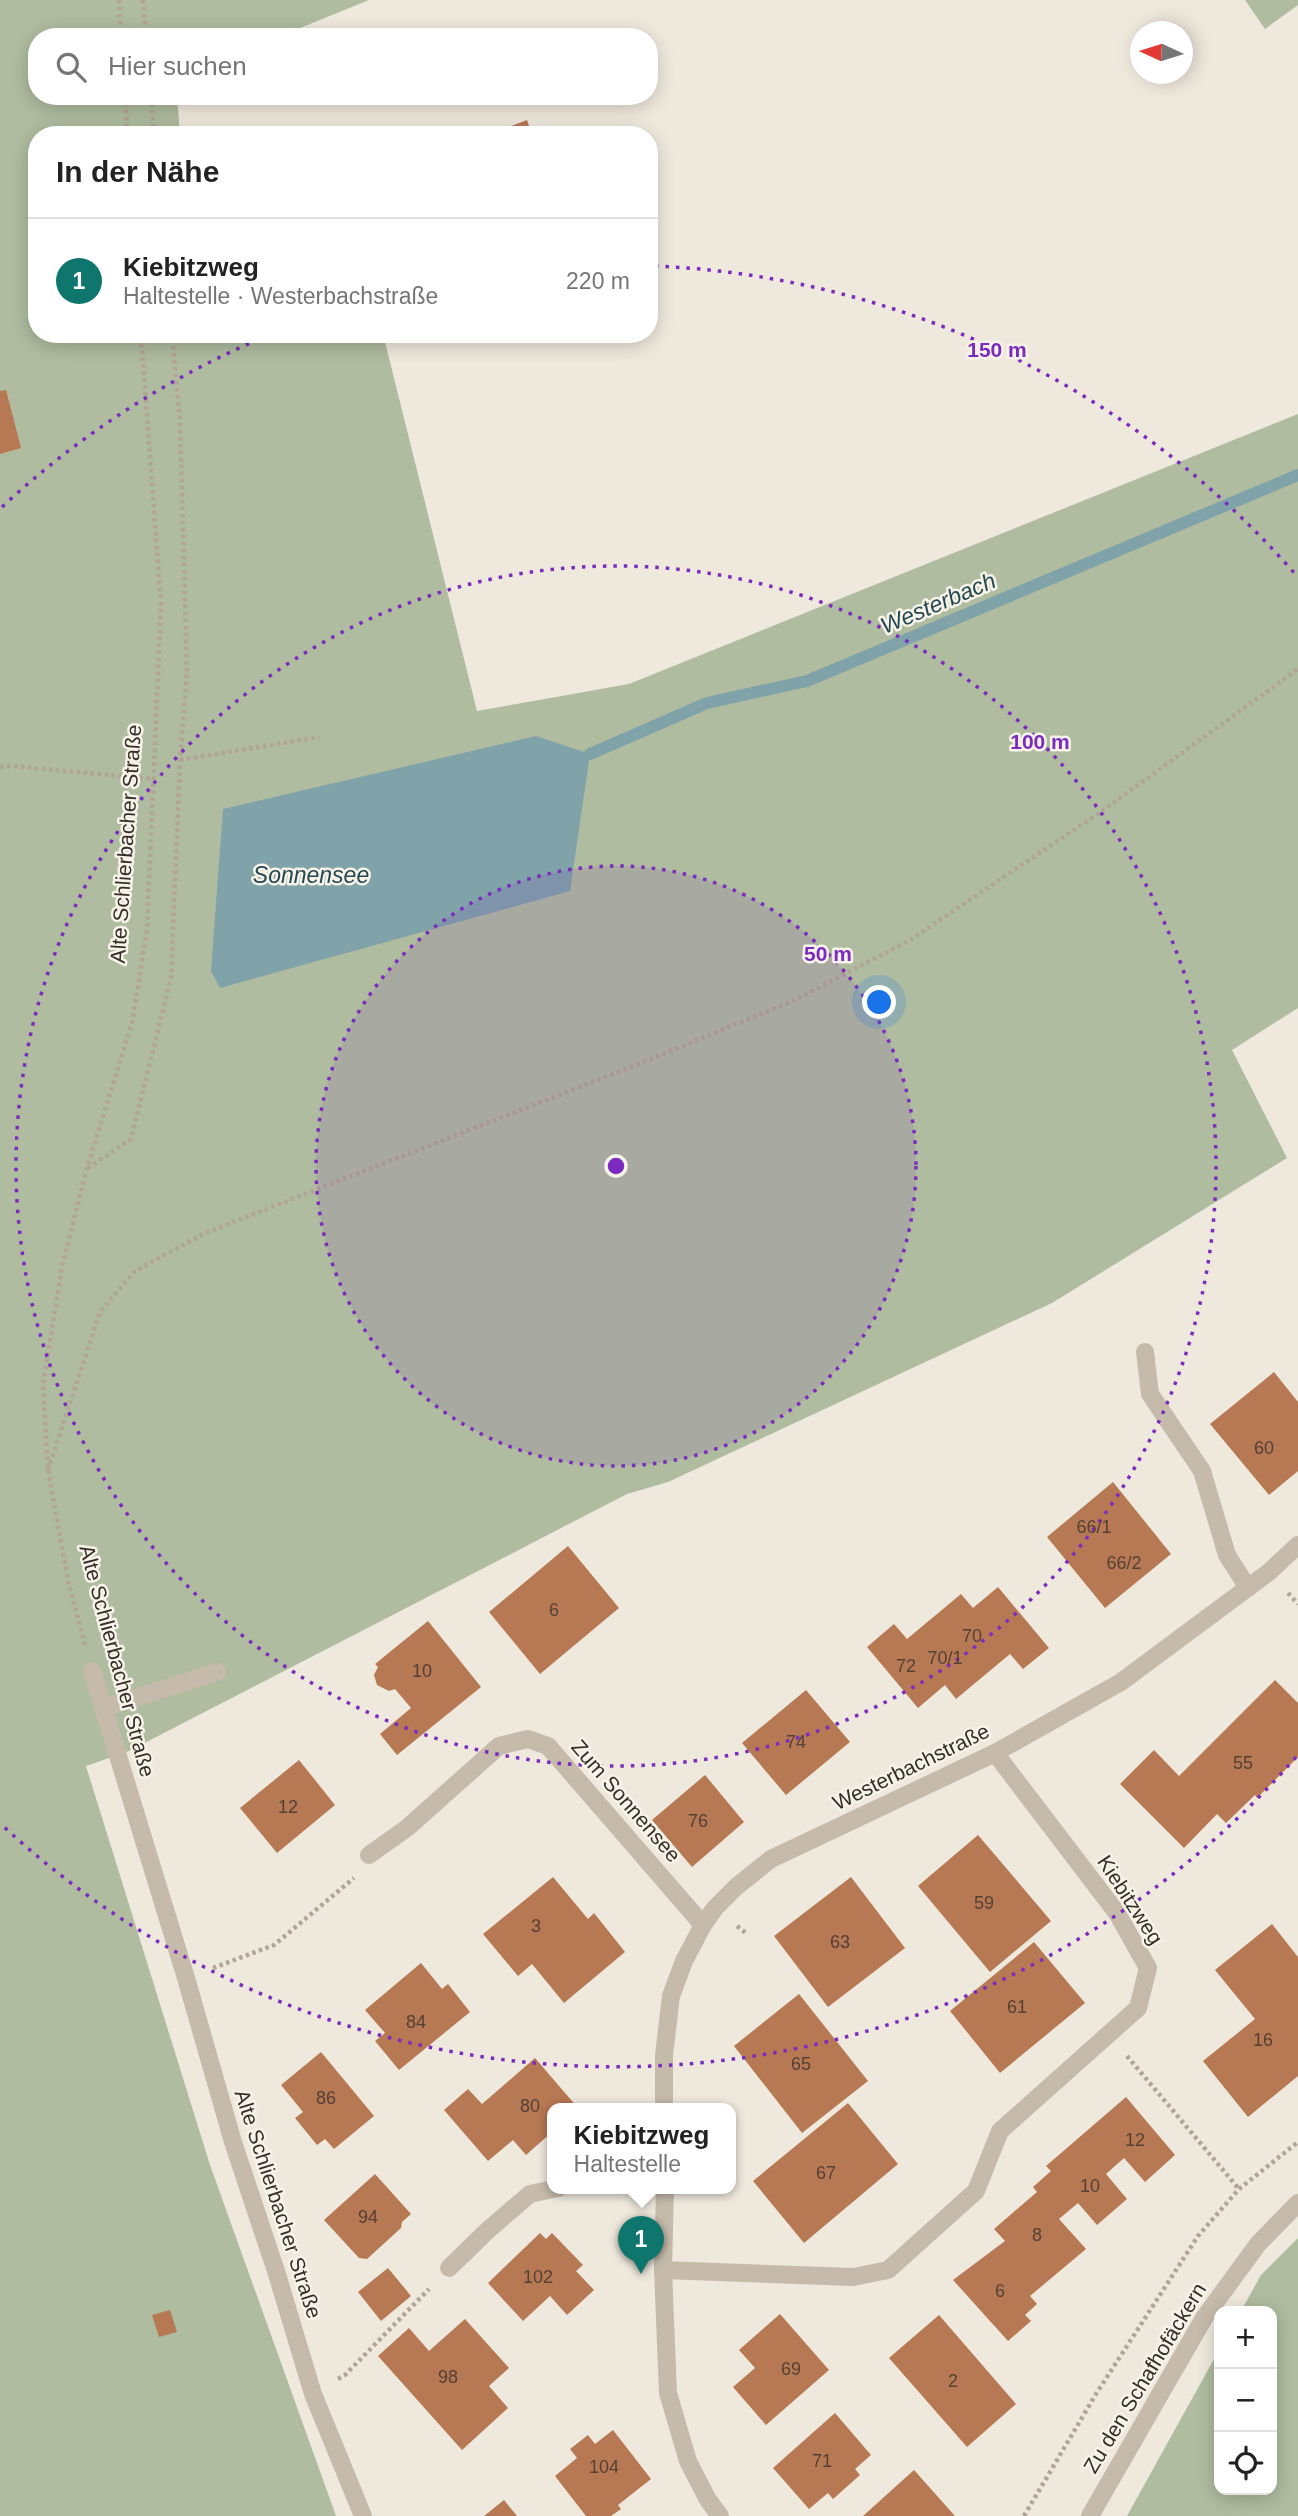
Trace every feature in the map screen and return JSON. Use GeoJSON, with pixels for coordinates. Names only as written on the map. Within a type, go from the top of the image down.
{"type":"FeatureCollection","features":[{"type":"Feature","properties":{"kind":"street"},"geometry":{"type":"LineString","coordinates":[[1145,1352],[1150,1394],[1202,1471],[1227,1555],[1248,1588]]}},
{"type":"Feature","properties":{"kind":"street","name":"Westerbachstraße"},"geometry":{"type":"LineString","coordinates":[[664,2103],[664,2055],[671,1996],[684,1961],[703,1925],[736,1886],[771,1859],[995,1753],[1121,1682],[1248,1588],[1298,1545]]}},
{"type":"Feature","properties":{"kind":"street","name":"Alte Schlierbacher Straße"},"geometry":{"type":"LineString","coordinates":[[92,1671],[233,2142],[313,2394],[363,2516]]}},
{"type":"Feature","properties":{"kind":"street"},"geometry":{"type":"LineString","coordinates":[[103,1708],[217,1672]]}},
{"type":"Feature","properties":{"kind":"street","name":"Zum Sonnensee"},"geometry":{"type":"LineString","coordinates":[[369,1855],[407,1828],[499,1746],[528,1740],[548,1746],[703,1925]]}},
{"type":"Feature","properties":{"kind":"street","name":"Kiebitzweg"},"geometry":{"type":"LineString","coordinates":[[663,2270],[853,2277],[888,2270],[976,2191],[1000,2131],[1138,2008],[1148,1968],[1117,1913],[995,1753]]}},
{"type":"Feature","properties":{"kind":"street"},"geometry":{"type":"LineString","coordinates":[[449,2268],[530,2194],[547,2190]]}},
{"type":"Feature","properties":{"kind":"street"},"geometry":{"type":"LineString","coordinates":[[665,2194],[663,2270],[668,2393],[688,2461],[708,2500],[720,2516]]}},
{"type":"Feature","properties":{"kind":"street","name":"Zu den Schafhofäckern"},"geometry":{"type":"LineString","coordinates":[[1090,2516],[1203,2318],[1258,2244],[1298,2203]]}},
{"type":"Feature","properties":{"kind":"path"},"geometry":{"type":"LineString","coordinates":[[118,0],[120,28]]}},
{"type":"Feature","properties":{"kind":"path"},"geometry":{"type":"LineString","coordinates":[[143,0],[145,28]]}},
{"type":"Feature","properties":{"kind":"path"},"geometry":{"type":"LineString","coordinates":[[125,105],[127,126]]}},
{"type":"Feature","properties":{"kind":"path"},"geometry":{"type":"LineString","coordinates":[[152,105],[153,126]]}},
{"type":"Feature","properties":{"kind":"path","name":"Alte Schlierbacher Straße"},"geometry":{"type":"LineString","coordinates":[[92,1671],[68,1580],[48,1469],[43,1385],[62,1266],[87,1168],[132,1023],[147,930],[161,605],[142,343]]}},
{"type":"Feature","properties":{"kind":"path"},"geometry":{"type":"LineString","coordinates":[[87,1168],[131,1139],[172,978],[180,760],[187,672],[180,422],[173,343]]}},
{"type":"Feature","properties":{"kind":"path"},"geometry":{"type":"LineString","coordinates":[[48,1469],[100,1312],[135,1271],[205,1233],[795,1000],[910,940],[1102,811],[1298,669]]}},
{"type":"Feature","properties":{"kind":"path"},"geometry":{"type":"LineString","coordinates":[[180,760],[319,737]]}},
{"type":"Feature","properties":{"kind":"path"},"geometry":{"type":"LineString","coordinates":[[0,767],[155,779]]}},
{"type":"Feature","properties":{"kind":"path"},"geometry":{"type":"LineString","coordinates":[[229,1962],[274,1945],[361,1872],[369,1855]]}},
{"type":"Feature","properties":{"kind":"path"},"geometry":{"type":"LineString","coordinates":[[1109,2034],[1239,2189]]}},
{"type":"Feature","properties":{"kind":"path"},"geometry":{"type":"LineString","coordinates":[[1024,2516],[1097,2394],[1198,2236],[1239,2189],[1298,2142]]}},
{"type":"Feature","properties":{"kind":"path"},"geometry":{"type":"LineString","coordinates":[[345,2375],[449,2268]]}},
{"type":"Feature","properties":{"kind":"green space"},"geometry":{"type":"Polygon","coordinates":[[[0,0],[369,0],[300,28],[28,28],[28,105],[178,105],[179,126],[28,126],[28,343],[385,343],[477,711],[629,684],[1298,414],[1298,1008],[1232,1050],[1287,1158],[1052,1303],[668,1482],[627,1494],[129,1751],[86,1766],[210,2165],[336,2516],[0,2516],[0,0]]]}},
{"type":"Feature","properties":{"kind":"green space"},"geometry":{"type":"Polygon","coordinates":[[[1245,0],[1298,0],[1298,5],[1265,29],[1245,0]]]}},
{"type":"Feature","properties":{"kind":"green space"},"geometry":{"type":"Polygon","coordinates":[[[1298,2238],[1298,2516],[1127,2516],[1214,2359],[1214,2495],[1277,2495],[1277,2306],[1244,2306],[1261,2275],[1298,2238]]]}},
{"type":"Feature","properties":{"kind":"water","name":"Sonnensee"},"geometry":{"type":"Polygon","coordinates":[[[536,736],[590,754],[570,891],[220,988],[211,971],[223,809],[536,736]]]}},
{"type":"Feature","properties":{"kind":"building"},"geometry":{"type":"Polygon","coordinates":[[[527,120],[529,126],[511,126],[527,120]]]}},
{"type":"Feature","properties":{"kind":"building"},"geometry":{"type":"Polygon","coordinates":[[[6,390],[21,448],[0,454],[0,391],[6,390]]]}},
{"type":"Feature","properties":{"kind":"building"},"geometry":{"type":"Polygon","coordinates":[[[1274,1372],[1298,1402],[1298,1471],[1269,1495],[1210,1424],[1274,1372]]]}},
{"type":"Feature","properties":{"kind":"building"},"geometry":{"type":"Polygon","coordinates":[[[1113,1482],[1171,1554],[1105,1608],[1047,1537],[1113,1482]]]}},
{"type":"Feature","properties":{"kind":"building"},"geometry":{"type":"Polygon","coordinates":[[[568,1546],[619,1608],[540,1674],[489,1612],[568,1546]]]}},
{"type":"Feature","properties":{"kind":"building"},"geometry":{"type":"Polygon","coordinates":[[[998,1587],[1049,1648],[1023,1669],[1010,1654],[956,1699],[945,1685],[918,1708],[867,1647],[894,1624],[907,1639],[961,1594],[973,1608],[998,1587]]]}},
{"type":"Feature","properties":{"kind":"building"},"geometry":{"type":"Polygon","coordinates":[[[428,1621],[481,1687],[397,1755],[380,1734],[411,1708],[395,1689],[389,1691],[377,1685],[374,1675],[378,1667],[375,1664],[428,1621]]]}},
{"type":"Feature","properties":{"kind":"building"},"geometry":{"type":"Polygon","coordinates":[[[1275,1680],[1298,1703],[1298,1757],[1257,1798],[1255,1795],[1226,1823],[1217,1814],[1184,1848],[1120,1784],[1154,1750],[1179,1776],[1275,1680]]]}},
{"type":"Feature","properties":{"kind":"building"},"geometry":{"type":"Polygon","coordinates":[[[806,1690],[850,1742],[786,1795],[742,1743],[806,1690]]]}},
{"type":"Feature","properties":{"kind":"building"},"geometry":{"type":"Polygon","coordinates":[[[299,1760],[335,1805],[277,1853],[240,1808],[299,1760]]]}},
{"type":"Feature","properties":{"kind":"building"},"geometry":{"type":"Polygon","coordinates":[[[705,1775],[744,1822],[692,1867],[652,1820],[705,1775]]]}},
{"type":"Feature","properties":{"kind":"building"},"geometry":{"type":"Polygon","coordinates":[[[978,1835],[1051,1921],[990,1972],[918,1886],[978,1835]]]}},
{"type":"Feature","properties":{"kind":"building"},"geometry":{"type":"Polygon","coordinates":[[[553,1877],[588,1919],[594,1913],[625,1952],[564,2003],[532,1964],[518,1976],[483,1934],[553,1877]]]}},
{"type":"Feature","properties":{"kind":"building"},"geometry":{"type":"Polygon","coordinates":[[[851,1877],[905,1948],[828,2007],[774,1936],[851,1877]]]}},
{"type":"Feature","properties":{"kind":"building"},"geometry":{"type":"Polygon","coordinates":[[[1272,1924],[1298,1957],[1298,2076],[1248,2117],[1203,2061],[1255,2019],[1215,1970],[1272,1924]]]}},
{"type":"Feature","properties":{"kind":"building"},"geometry":{"type":"Polygon","coordinates":[[[1034,1942],[1085,2003],[1000,2073],[950,2011],[1034,1942]]]}},
{"type":"Feature","properties":{"kind":"building"},"geometry":{"type":"Polygon","coordinates":[[[421,1963],[442,1989],[448,1984],[470,2012],[399,2070],[375,2041],[385,2033],[365,2010],[421,1963]]]}},
{"type":"Feature","properties":{"kind":"building"},"geometry":{"type":"Polygon","coordinates":[[[799,1994],[868,2081],[802,2133],[734,2046],[799,1994]]]}},
{"type":"Feature","properties":{"kind":"building"},"geometry":{"type":"Polygon","coordinates":[[[321,2052],[374,2116],[334,2149],[325,2139],[317,2145],[295,2118],[303,2112],[281,2085],[321,2052]]]}},
{"type":"Feature","properties":{"kind":"building"},"geometry":{"type":"Polygon","coordinates":[[[535,2058],[574,2103],[547,2103],[547,2136],[526,2155],[513,2140],[488,2161],[444,2110],[468,2089],[482,2104],[535,2058]]]}},
{"type":"Feature","properties":{"kind":"building"},"geometry":{"type":"Polygon","coordinates":[[[1126,2097],[1175,2155],[1145,2182],[1124,2158],[1106,2174],[1127,2199],[1097,2225],[1078,2203],[1059,2219],[1086,2249],[1030,2296],[1037,2304],[1025,2315],[1031,2321],[1008,2341],[953,2280],[1005,2241],[994,2229],[1037,2192],[1033,2187],[1051,2171],[1046,2166],[1126,2097]]]}},
{"type":"Feature","properties":{"kind":"building"},"geometry":{"type":"Polygon","coordinates":[[[848,2103],[898,2164],[804,2243],[753,2181],[848,2103]]]}},
{"type":"Feature","properties":{"kind":"building"},"geometry":{"type":"Polygon","coordinates":[[[375,2174],[411,2214],[402,2222],[401,2228],[367,2259],[359,2258],[324,2220],[375,2174]]]}},
{"type":"Feature","properties":{"kind":"building"},"geometry":{"type":"Polygon","coordinates":[[[540,2233],[546,2239],[552,2233],[583,2265],[576,2271],[594,2290],[567,2315],[550,2296],[523,2321],[488,2283],[540,2233]]]}},
{"type":"Feature","properties":{"kind":"building"},"geometry":{"type":"Polygon","coordinates":[[[388,2268],[411,2296],[381,2321],[358,2292],[388,2268]]]}},
{"type":"Feature","properties":{"kind":"building"},"geometry":{"type":"Polygon","coordinates":[[[170,2310],[177,2332],[159,2337],[152,2315],[170,2310]]]}},
{"type":"Feature","properties":{"kind":"building"},"geometry":{"type":"Polygon","coordinates":[[[780,2314],[829,2370],[766,2425],[733,2387],[755,2368],[739,2350],[780,2314]]]}},
{"type":"Feature","properties":{"kind":"building"},"geometry":{"type":"Polygon","coordinates":[[[939,2315],[1016,2404],[967,2447],[889,2358],[939,2315]]]}},
{"type":"Feature","properties":{"kind":"building"},"geometry":{"type":"Polygon","coordinates":[[[465,2319],[509,2368],[489,2386],[508,2408],[462,2450],[378,2356],[409,2328],[429,2351],[465,2319]]]}},
{"type":"Feature","properties":{"kind":"building"},"geometry":{"type":"Polygon","coordinates":[[[835,2413],[871,2455],[855,2469],[860,2475],[833,2499],[828,2493],[809,2509],[773,2468],[835,2413]]]}},
{"type":"Feature","properties":{"kind":"building"},"geometry":{"type":"Polygon","coordinates":[[[613,2430],[651,2479],[618,2505],[621,2509],[611,2516],[586,2516],[555,2476],[577,2458],[570,2449],[588,2435],[595,2444],[613,2430]]]}},
{"type":"Feature","properties":{"kind":"building"},"geometry":{"type":"Polygon","coordinates":[[[914,2470],[955,2516],[863,2516],[914,2470]]]}},
{"type":"Feature","properties":{"kind":"building"},"geometry":{"type":"Polygon","coordinates":[[[504,2500],[517,2516],[484,2516],[504,2500]]]}},
{"type":"Feature","properties":{"kind":"waterway","name":"Westerbach"},"geometry":{"type":"LineString","coordinates":[[590,754],[707,703],[807,681],[1298,475]]}},
{"type":"Feature","properties":{"kind":"place","name":"Kiebitzweg"},"geometry":{"type":"Point","coordinates":[641,2274]}}]}
